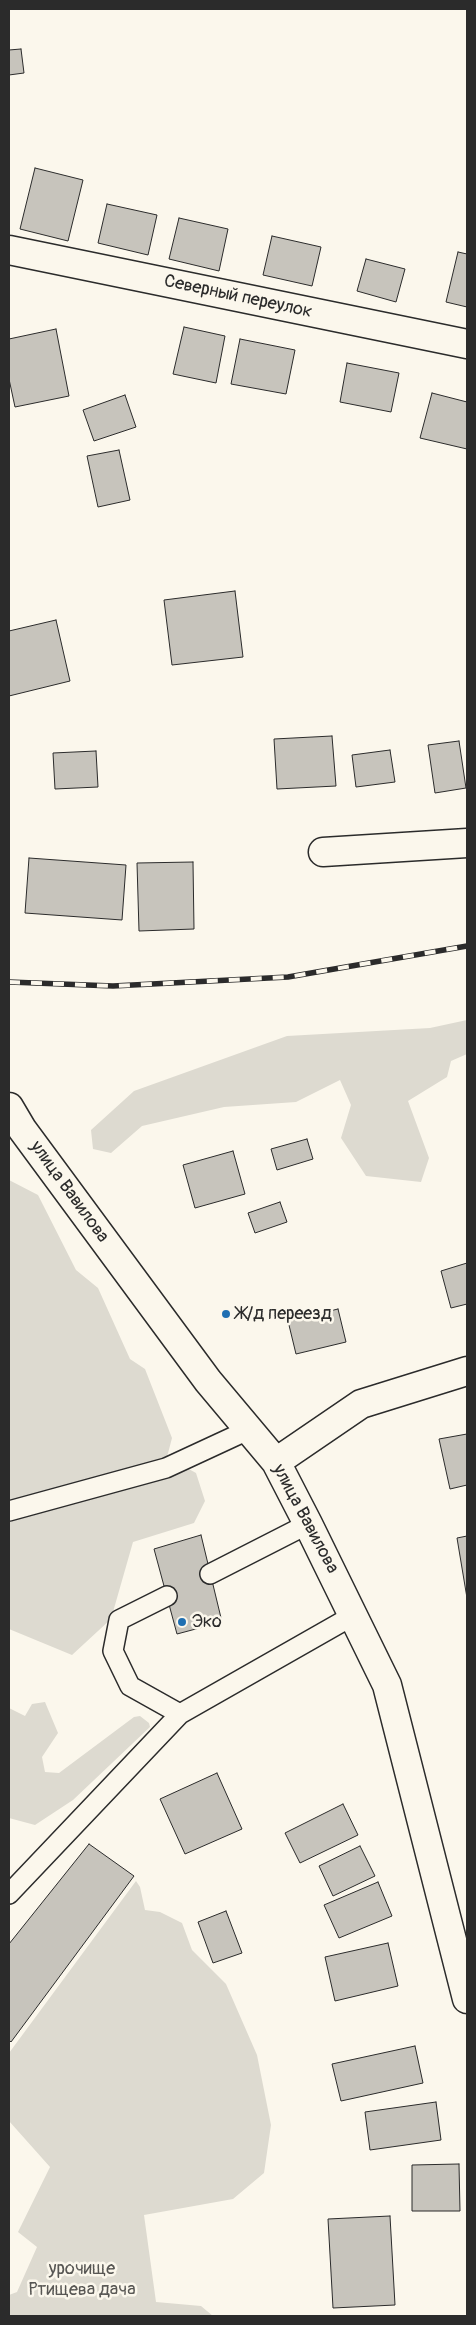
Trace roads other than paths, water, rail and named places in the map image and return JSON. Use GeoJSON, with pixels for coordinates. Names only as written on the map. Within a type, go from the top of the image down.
{"type":"FeatureCollection","features":[{"type":"Feature","properties":{"kind":"main road","name":"Северный переулок"},"geometry":{"type":"LineString","coordinates":[[9,250],[467,344]]}},
{"type":"Feature","properties":{"kind":"main road"},"geometry":{"type":"LineString","coordinates":[[323,852],[467,843]]}},
{"type":"Feature","properties":{"kind":"main road","name":"улица Вавилова"},"geometry":{"type":"LineString","coordinates":[[13,1122],[208,1381],[276,1462],[354,1615],[387,1685],[467,1999]]}},
{"type":"Feature","properties":{"kind":"main road"},"geometry":{"type":"LineString","coordinates":[[276,1462],[361,1404],[467,1371]]}},
{"type":"Feature","properties":{"kind":"lane"},"geometry":{"type":"LineString","coordinates":[[9,1512],[166,1468],[248,1430]]}},
{"type":"Feature","properties":{"kind":"lane"},"geometry":{"type":"LineString","coordinates":[[210,1574],[308,1524]]}},
{"type":"Feature","properties":{"kind":"lane"},"geometry":{"type":"LineString","coordinates":[[167,1596],[119,1620],[112,1651],[130,1686],[180,1714]]}},
{"type":"Feature","properties":{"kind":"lane"},"geometry":{"type":"LineString","coordinates":[[9,1894],[180,1714],[354,1615]]}},
{"type":"Feature","properties":{"kind":"railway"},"geometry":{"type":"LineString","coordinates":[[9,982],[113,986],[288,977],[467,946]]}},
{"type":"Feature","properties":{"kind":"place","name":"Ж/д переезд"},"geometry":{"type":"Point","coordinates":[226,1314]}},
{"type":"Feature","properties":{"kind":"place","name":"Эко"},"geometry":{"type":"Point","coordinates":[182,1622]}},
{"type":"Feature","properties":{"kind":"park label","name":"урочище Ртищева дача"},"geometry":{"type":"Point","coordinates":[82,2279]}}]}
